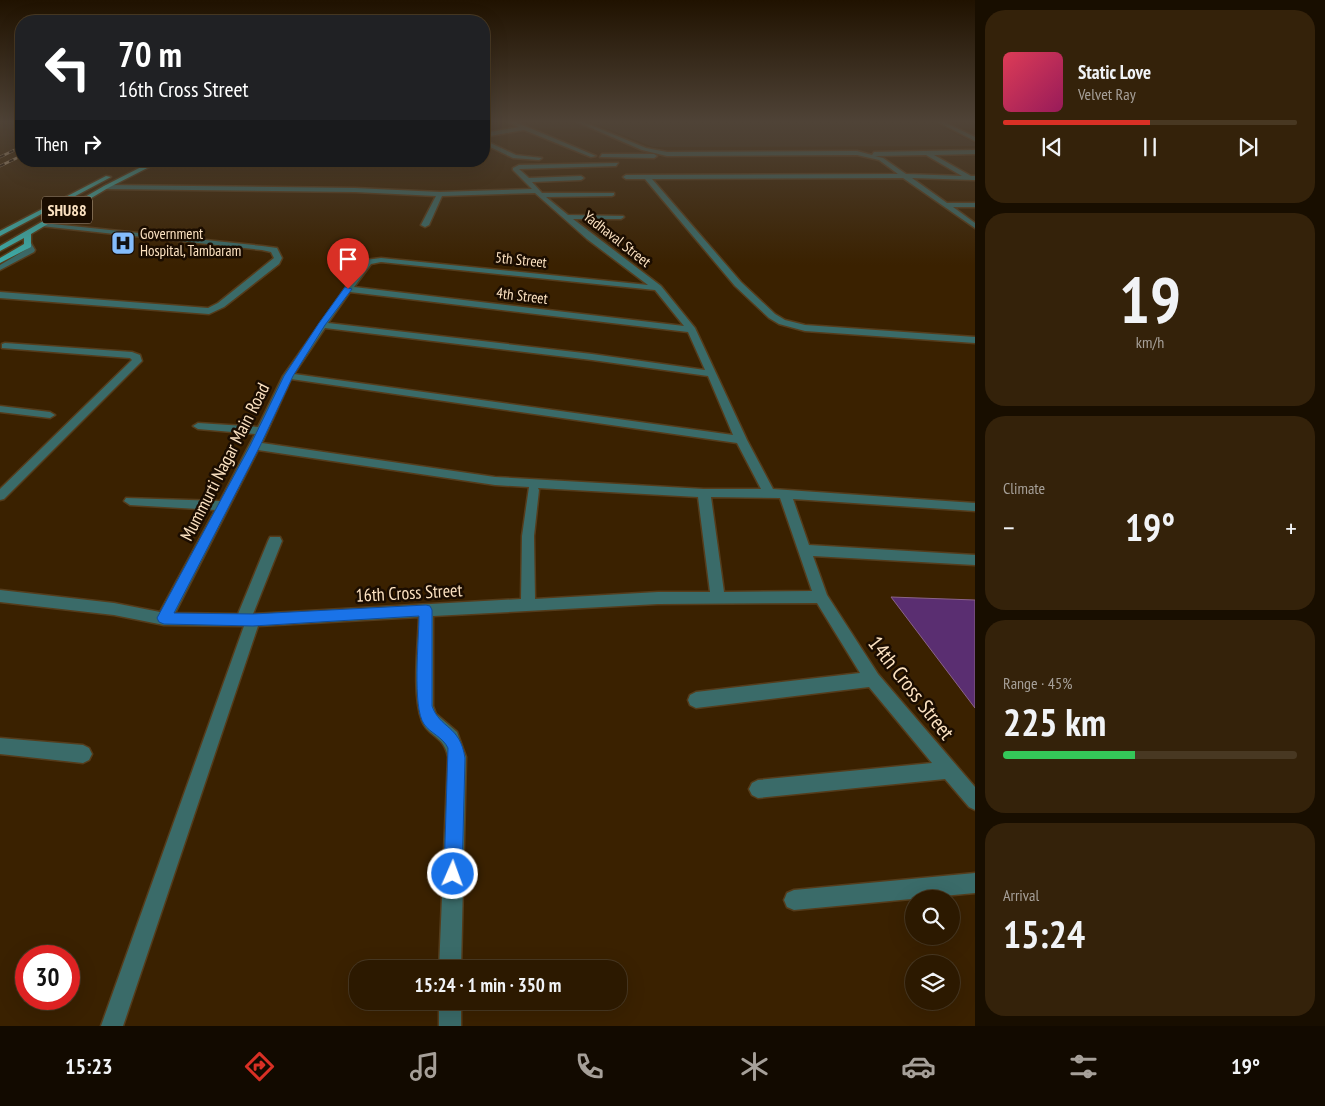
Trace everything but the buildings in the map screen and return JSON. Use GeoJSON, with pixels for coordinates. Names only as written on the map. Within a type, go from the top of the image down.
{"type":"FeatureCollection","features":[{"type":"Feature","properties":{"kind":"main road","name":"SHU88"},"geometry":{"type":"LineString","coordinates":[[0,233],[126,169]]}},
{"type":"Feature","properties":{"kind":"main road","name":"SHU88"},"geometry":{"type":"LineString","coordinates":[[0,249],[106,187],[142,169]]}},
{"type":"Feature","properties":{"kind":"main road"},"geometry":{"type":"LineString","coordinates":[[0,261],[28,245],[28,234]]}},
{"type":"Feature","properties":{"kind":"street"},"geometry":{"type":"LineString","coordinates":[[516,169],[527,180],[581,178]]}},
{"type":"Feature","properties":{"kind":"street"},"geometry":{"type":"LineString","coordinates":[[896,169],[975,226]]}},
{"type":"Feature","properties":{"kind":"street"},"geometry":{"type":"LineString","coordinates":[[956,169],[974,179]]}},
{"type":"Feature","properties":{"kind":"street"},"geometry":{"type":"LineString","coordinates":[[626,177],[906,176],[974,179]]}},
{"type":"Feature","properties":{"kind":"street"},"geometry":{"type":"LineString","coordinates":[[647,177],[738,284],[772,316],[782,322],[805,328],[975,340]]}},
{"type":"Feature","properties":{"kind":"street","name":"Yadhaval Street"},"geometry":{"type":"LineString","coordinates":[[527,180],[566,217],[658,288],[692,330],[741,440],[769,493]]}},
{"type":"Feature","properties":{"kind":"street"},"geometry":{"type":"LineString","coordinates":[[106,187],[355,190],[440,194],[612,194]]}},
{"type":"Feature","properties":{"kind":"street"},"geometry":{"type":"LineString","coordinates":[[424,224],[440,194]]}},
{"type":"Feature","properties":{"kind":"street"},"geometry":{"type":"LineString","coordinates":[[946,205],[975,205]]}},
{"type":"Feature","properties":{"kind":"street"},"geometry":{"type":"LineString","coordinates":[[566,217],[621,216]]}},
{"type":"Feature","properties":{"kind":"street"},"geometry":{"type":"LineString","coordinates":[[0,295],[208,311],[221,305],[276,262],[278,258],[274,250],[262,248],[43,225]]}},
{"type":"Feature","properties":{"kind":"street"},"geometry":{"type":"LineString","coordinates":[[0,268],[31,250],[28,245]]}},
{"type":"Feature","properties":{"kind":"street","name":"5th Street"},"geometry":{"type":"LineString","coordinates":[[381,260],[658,288]]}},
{"type":"Feature","properties":{"kind":"street","name":"Mummurti Nagar Main Road"},"geometry":{"type":"LineString","coordinates":[[164,618],[255,446],[288,376],[322,324],[368,262],[381,260]]}},
{"type":"Feature","properties":{"kind":"street","name":"4th Street"},"geometry":{"type":"LineString","coordinates":[[348,289],[692,330]]}},
{"type":"Feature","properties":{"kind":"street"},"geometry":{"type":"LineString","coordinates":[[322,324],[582,355],[711,374]]}},
{"type":"Feature","properties":{"kind":"street"},"geometry":{"type":"LineString","coordinates":[[0,496],[137,361],[137,358],[132,356],[5,346]]}},
{"type":"Feature","properties":{"kind":"street"},"geometry":{"type":"LineString","coordinates":[[288,376],[741,440]]}},
{"type":"Feature","properties":{"kind":"street"},"geometry":{"type":"LineString","coordinates":[[0,409],[50,415]]}},
{"type":"Feature","properties":{"kind":"street"},"geometry":{"type":"LineString","coordinates":[[198,426],[262,431]]}},
{"type":"Feature","properties":{"kind":"street"},"geometry":{"type":"LineString","coordinates":[[255,446],[495,480],[704,493],[769,493],[975,506]]}},
{"type":"Feature","properties":{"kind":"street"},"geometry":{"type":"LineString","coordinates":[[528,605],[528,536],[533,490]]}},
{"type":"Feature","properties":{"kind":"street"},"geometry":{"type":"LineString","coordinates":[[704,493],[718,597]]}},
{"type":"Feature","properties":{"kind":"street","name":"14th Cross Street"},"geometry":{"type":"LineString","coordinates":[[786,494],[821,597],[872,679],[975,801]]}},
{"type":"Feature","properties":{"kind":"street"},"geometry":{"type":"LineString","coordinates":[[130,501],[224,506]]}},
{"type":"Feature","properties":{"kind":"street"},"geometry":{"type":"LineString","coordinates":[[112,1026],[275,541]]}},
{"type":"Feature","properties":{"kind":"street"},"geometry":{"type":"LineString","coordinates":[[805,550],[975,560]]}},
{"type":"Feature","properties":{"kind":"street","name":"16th Cross Street"},"geometry":{"type":"LineString","coordinates":[[0,596],[114,609],[164,618],[248,620],[658,598],[821,597]]}},
{"type":"Feature","properties":{"kind":"street"},"geometry":{"type":"LineString","coordinates":[[426,610],[425,706],[429,719],[451,738],[456,747],[457,758],[450,960]]}},
{"type":"Feature","properties":{"kind":"street"},"geometry":{"type":"LineString","coordinates":[[696,700],[872,679]]}},
{"type":"Feature","properties":{"kind":"street"},"geometry":{"type":"LineString","coordinates":[[0,746],[83,754]]}},
{"type":"Feature","properties":{"kind":"street"},"geometry":{"type":"LineString","coordinates":[[758,789],[949,770]]}},
{"type":"Feature","properties":{"kind":"street"},"geometry":{"type":"LineString","coordinates":[[794,900],[975,883]]}},
{"type":"Feature","properties":{"kind":"street"},"geometry":{"type":"LineString","coordinates":[[450,1010],[450,1026]]}},
{"type":"Feature","properties":{"kind":"shaded area"},"geometry":{"type":"Polygon","coordinates":[[[891,597],[975,600],[975,708],[891,597]]]}},
{"type":"Feature","properties":{"kind":"place","name":"Government Hospital, Tambaram"},"geometry":{"type":"Point","coordinates":[123,243]}},
{"type":"Feature","properties":{"kind":"route"},"geometry":{"type":"LineString","coordinates":[[348,289],[322,324],[288,376],[255,446],[164,618],[253,620],[426,610],[425,706],[429,719],[451,738],[456,747],[453,874]]}}]}
